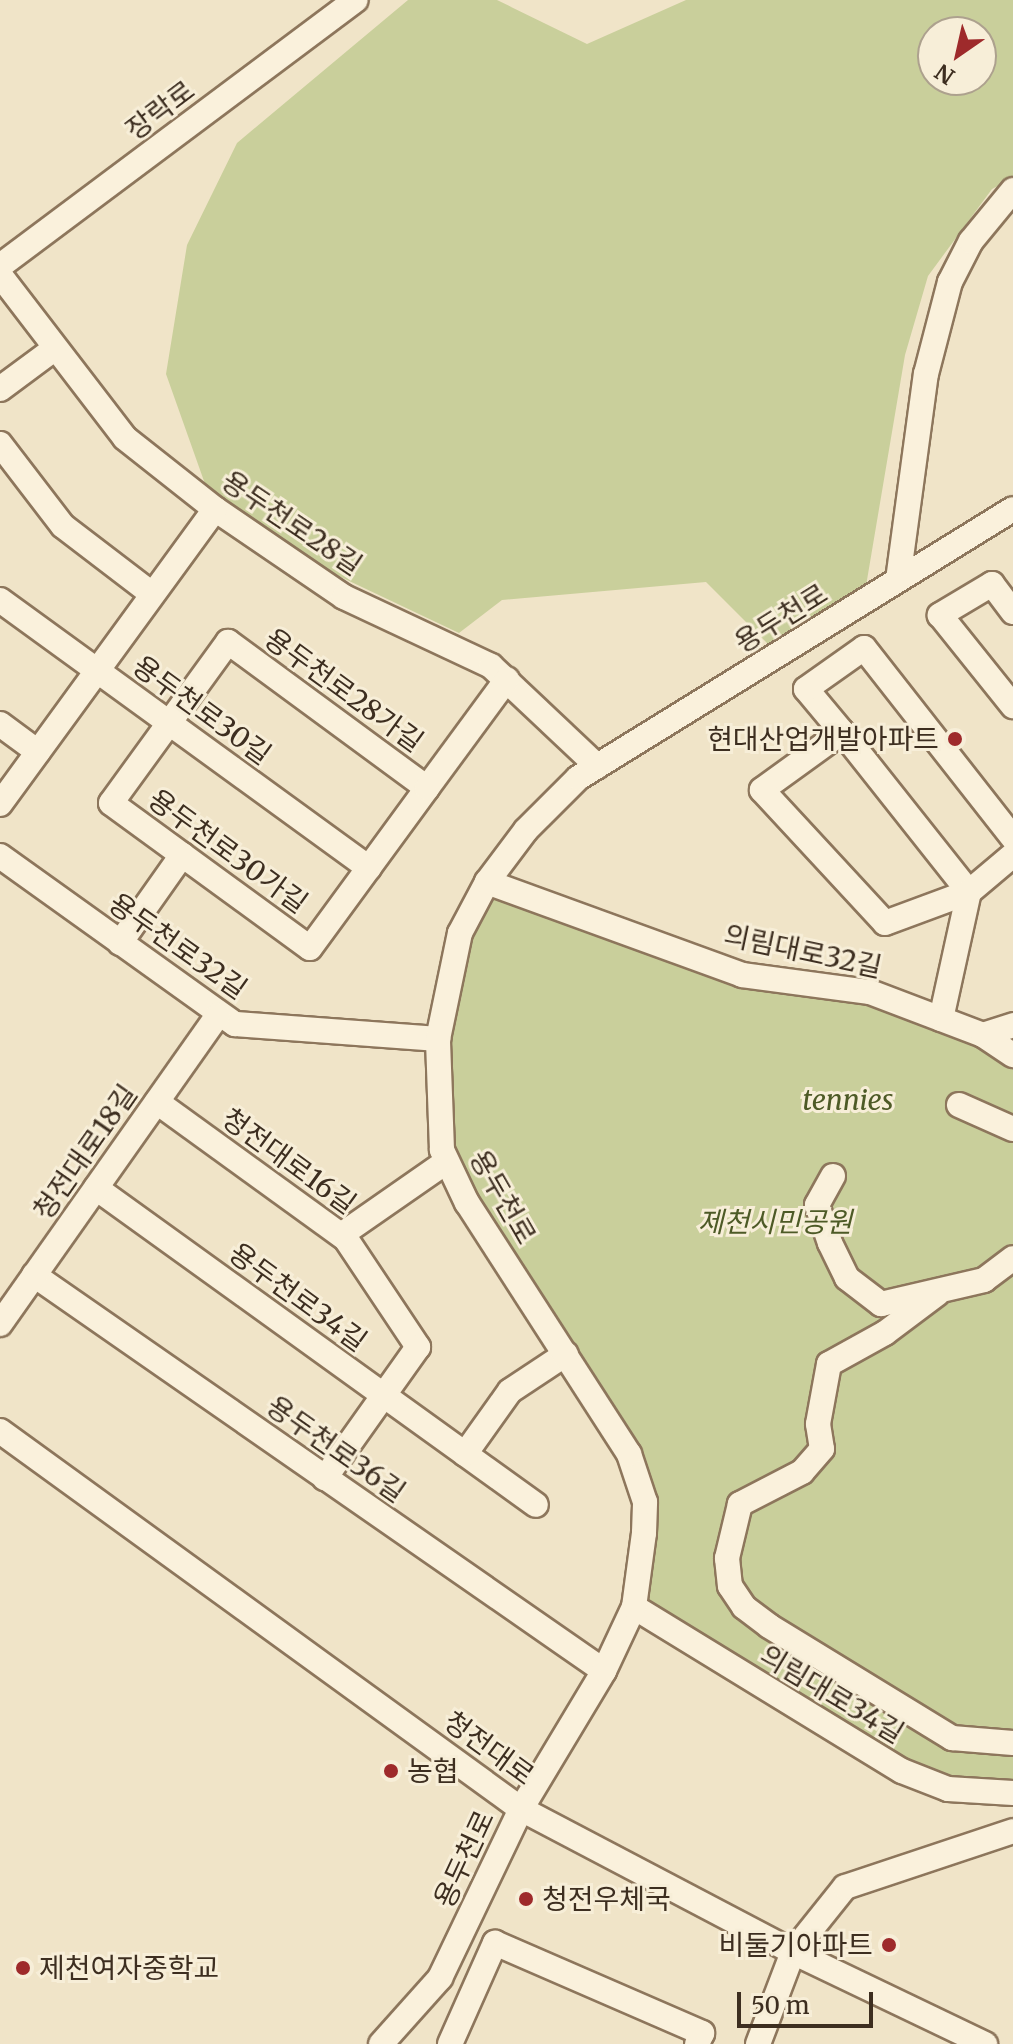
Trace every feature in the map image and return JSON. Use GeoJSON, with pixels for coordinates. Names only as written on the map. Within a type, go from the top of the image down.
{"type":"FeatureCollection","features":[{"type":"Feature","properties":{"kind":"street","name":"장락로"},"geometry":{"type":"LineString","coordinates":[[0,266],[356,0]]}},
{"type":"Feature","properties":{"kind":"street"},"geometry":{"type":"LineString","coordinates":[[898,580],[926,374],[950,282],[971,241],[1013,190]]}},
{"type":"Feature","properties":{"kind":"street","name":"용두천로28길"},"geometry":{"type":"LineString","coordinates":[[0,275],[125,438],[215,509],[344,597],[480,659],[507,679],[597,766]]}},
{"type":"Feature","properties":{"kind":"street"},"geometry":{"type":"LineString","coordinates":[[0,389],[54,349]]}},
{"type":"Feature","properties":{"kind":"street"},"geometry":{"type":"LineString","coordinates":[[0,444],[63,526],[152,594]]}},
{"type":"Feature","properties":{"kind":"street"},"geometry":{"type":"LineString","coordinates":[[0,804],[215,509]]}},
{"type":"Feature","properties":{"kind":"street","name":"용두천로"},"geometry":{"type":"LineString","coordinates":[[381,2044],[440,1978],[521,1809],[604,1671],[634,1607],[644,1533],[641,1489],[629,1454],[467,1203],[446,1162],[439,1130],[438,1039],[453,955],[487,882],[541,813],[597,766],[1013,509]]}},
{"type":"Feature","properties":{"kind":"street"},"geometry":{"type":"LineString","coordinates":[[1013,612],[992,584],[940,615],[1013,706]]}},
{"type":"Feature","properties":{"kind":"street","name":"용두천로30길"},"geometry":{"type":"LineString","coordinates":[[0,600],[369,868]]}},
{"type":"Feature","properties":{"kind":"street","name":"용두천로28가길"},"geometry":{"type":"LineString","coordinates":[[169,723],[228,642],[427,788]]}},
{"type":"Feature","properties":{"kind":"street"},"geometry":{"type":"LineString","coordinates":[[969,892],[806,689],[864,648],[1013,838]]}},
{"type":"Feature","properties":{"kind":"street","name":"용두천로28가길"},"geometry":{"type":"LineString","coordinates":[[369,868],[507,679]]}},
{"type":"Feature","properties":{"kind":"street","name":"용두천로30가길"},"geometry":{"type":"LineString","coordinates":[[169,723],[111,803],[310,948],[369,868]]}},
{"type":"Feature","properties":{"kind":"street"},"geometry":{"type":"LineString","coordinates":[[0,724],[38,752]]}},
{"type":"Feature","properties":{"kind":"street"},"geometry":{"type":"LineString","coordinates":[[842,732],[762,790],[885,923],[969,892],[1013,855]]}},
{"type":"Feature","properties":{"kind":"street"},"geometry":{"type":"LineString","coordinates":[[120,943],[182,855]]}},
{"type":"Feature","properties":{"kind":"street","name":"용두천로32길"},"geometry":{"type":"LineString","coordinates":[[0,856],[218,1015],[235,1024],[438,1039]]}},
{"type":"Feature","properties":{"kind":"street","name":"의림대로32길"},"geometry":{"type":"LineString","coordinates":[[487,882],[742,975],[870,992],[983,1035],[1013,1055]]}},
{"type":"Feature","properties":{"kind":"street"},"geometry":{"type":"LineString","coordinates":[[941,1019],[969,892]]}},
{"type":"Feature","properties":{"kind":"street","name":"청전대로18길"},"geometry":{"type":"LineString","coordinates":[[0,1324],[218,1015]]}},
{"type":"Feature","properties":{"kind":"street"},"geometry":{"type":"LineString","coordinates":[[983,1035],[1013,1025]]}},
{"type":"Feature","properties":{"kind":"street","name":"청전대로16길"},"geometry":{"type":"LineString","coordinates":[[157,1102],[341,1235],[418,1347],[325,1478]]}},
{"type":"Feature","properties":{"kind":"street"},"geometry":{"type":"LineString","coordinates":[[959,1105],[1013,1129]]}},
{"type":"Feature","properties":{"kind":"street"},"geometry":{"type":"LineString","coordinates":[[341,1235],[446,1162]]}},
{"type":"Feature","properties":{"kind":"street"},"geometry":{"type":"LineString","coordinates":[[833,1176],[817,1205],[847,1278],[881,1304],[937,1294],[984,1280],[1013,1258]]}},
{"type":"Feature","properties":{"kind":"street","name":"용두천로34길"},"geometry":{"type":"LineString","coordinates":[[96,1188],[536,1505]]}},
{"type":"Feature","properties":{"kind":"street","name":"용두천로36길"},"geometry":{"type":"LineString","coordinates":[[34,1275],[604,1671]]}},
{"type":"Feature","properties":{"kind":"street"},"geometry":{"type":"LineString","coordinates":[[937,1294],[885,1333],[829,1364],[818,1424],[822,1449],[802,1472],[740,1504],[731,1539],[730,1586],[744,1607],[952,1738],[1013,1743]]}},
{"type":"Feature","properties":{"kind":"street"},"geometry":{"type":"LineString","coordinates":[[465,1454],[510,1391],[566,1354]]}},
{"type":"Feature","properties":{"kind":"street","name":"청전대로"},"geometry":{"type":"LineString","coordinates":[[0,1431],[521,1809],[793,1952],[985,2044]]}},
{"type":"Feature","properties":{"kind":"street","name":"의림대로34길"},"geometry":{"type":"LineString","coordinates":[[634,1607],[922,1780],[962,1791],[1013,1793]]}},
{"type":"Feature","properties":{"kind":"street"},"geometry":{"type":"LineString","coordinates":[[758,2044],[793,1952],[845,1887],[1013,1831]]}},
{"type":"Feature","properties":{"kind":"street"},"geometry":{"type":"LineString","coordinates":[[450,2044],[495,1943],[702,2033],[697,2044]]}},
{"type":"Feature","properties":{"kind":"path"},"geometry":{"type":"LineString","coordinates":[[821,1722],[846,1673]]}},
{"type":"Feature","properties":{"kind":"green space"},"geometry":{"type":"Polygon","coordinates":[[[408,0],[497,0],[587,44],[686,0],[1013,0],[1013,178],[992,189],[928,276],[905,355],[866,586],[770,646],[706,582],[502,600],[459,633],[326,570],[210,498],[166,374],[187,245],[237,143],[408,0]]]}},
{"type":"Feature","properties":{"kind":"green space","name":"제천시민공원"},"geometry":{"type":"Polygon","coordinates":[[[492,888],[650,948],[870,992],[1013,1055],[1013,1786],[923,1773],[642,1604],[628,1442],[600,1386],[473,1202],[449,1148],[445,1038],[462,959],[492,888]]]}},
{"type":"Feature","properties":{"kind":"place","name":"현대산업개발아파트"},"geometry":{"type":"Point","coordinates":[955,739]}},
{"type":"Feature","properties":{"kind":"place","name":"농협"},"geometry":{"type":"Point","coordinates":[391,1771]}},
{"type":"Feature","properties":{"kind":"place","name":"청전우체국"},"geometry":{"type":"Point","coordinates":[526,1899]}},
{"type":"Feature","properties":{"kind":"place","name":"비둘기아파트"},"geometry":{"type":"Point","coordinates":[889,1945]}},
{"type":"Feature","properties":{"kind":"place","name":"제천여자중학교"},"geometry":{"type":"Point","coordinates":[23,1968]}},
{"type":"Feature","properties":{"kind":"park label","name":"tennies"},"geometry":{"type":"Point","coordinates":[848,1100]}}]}
